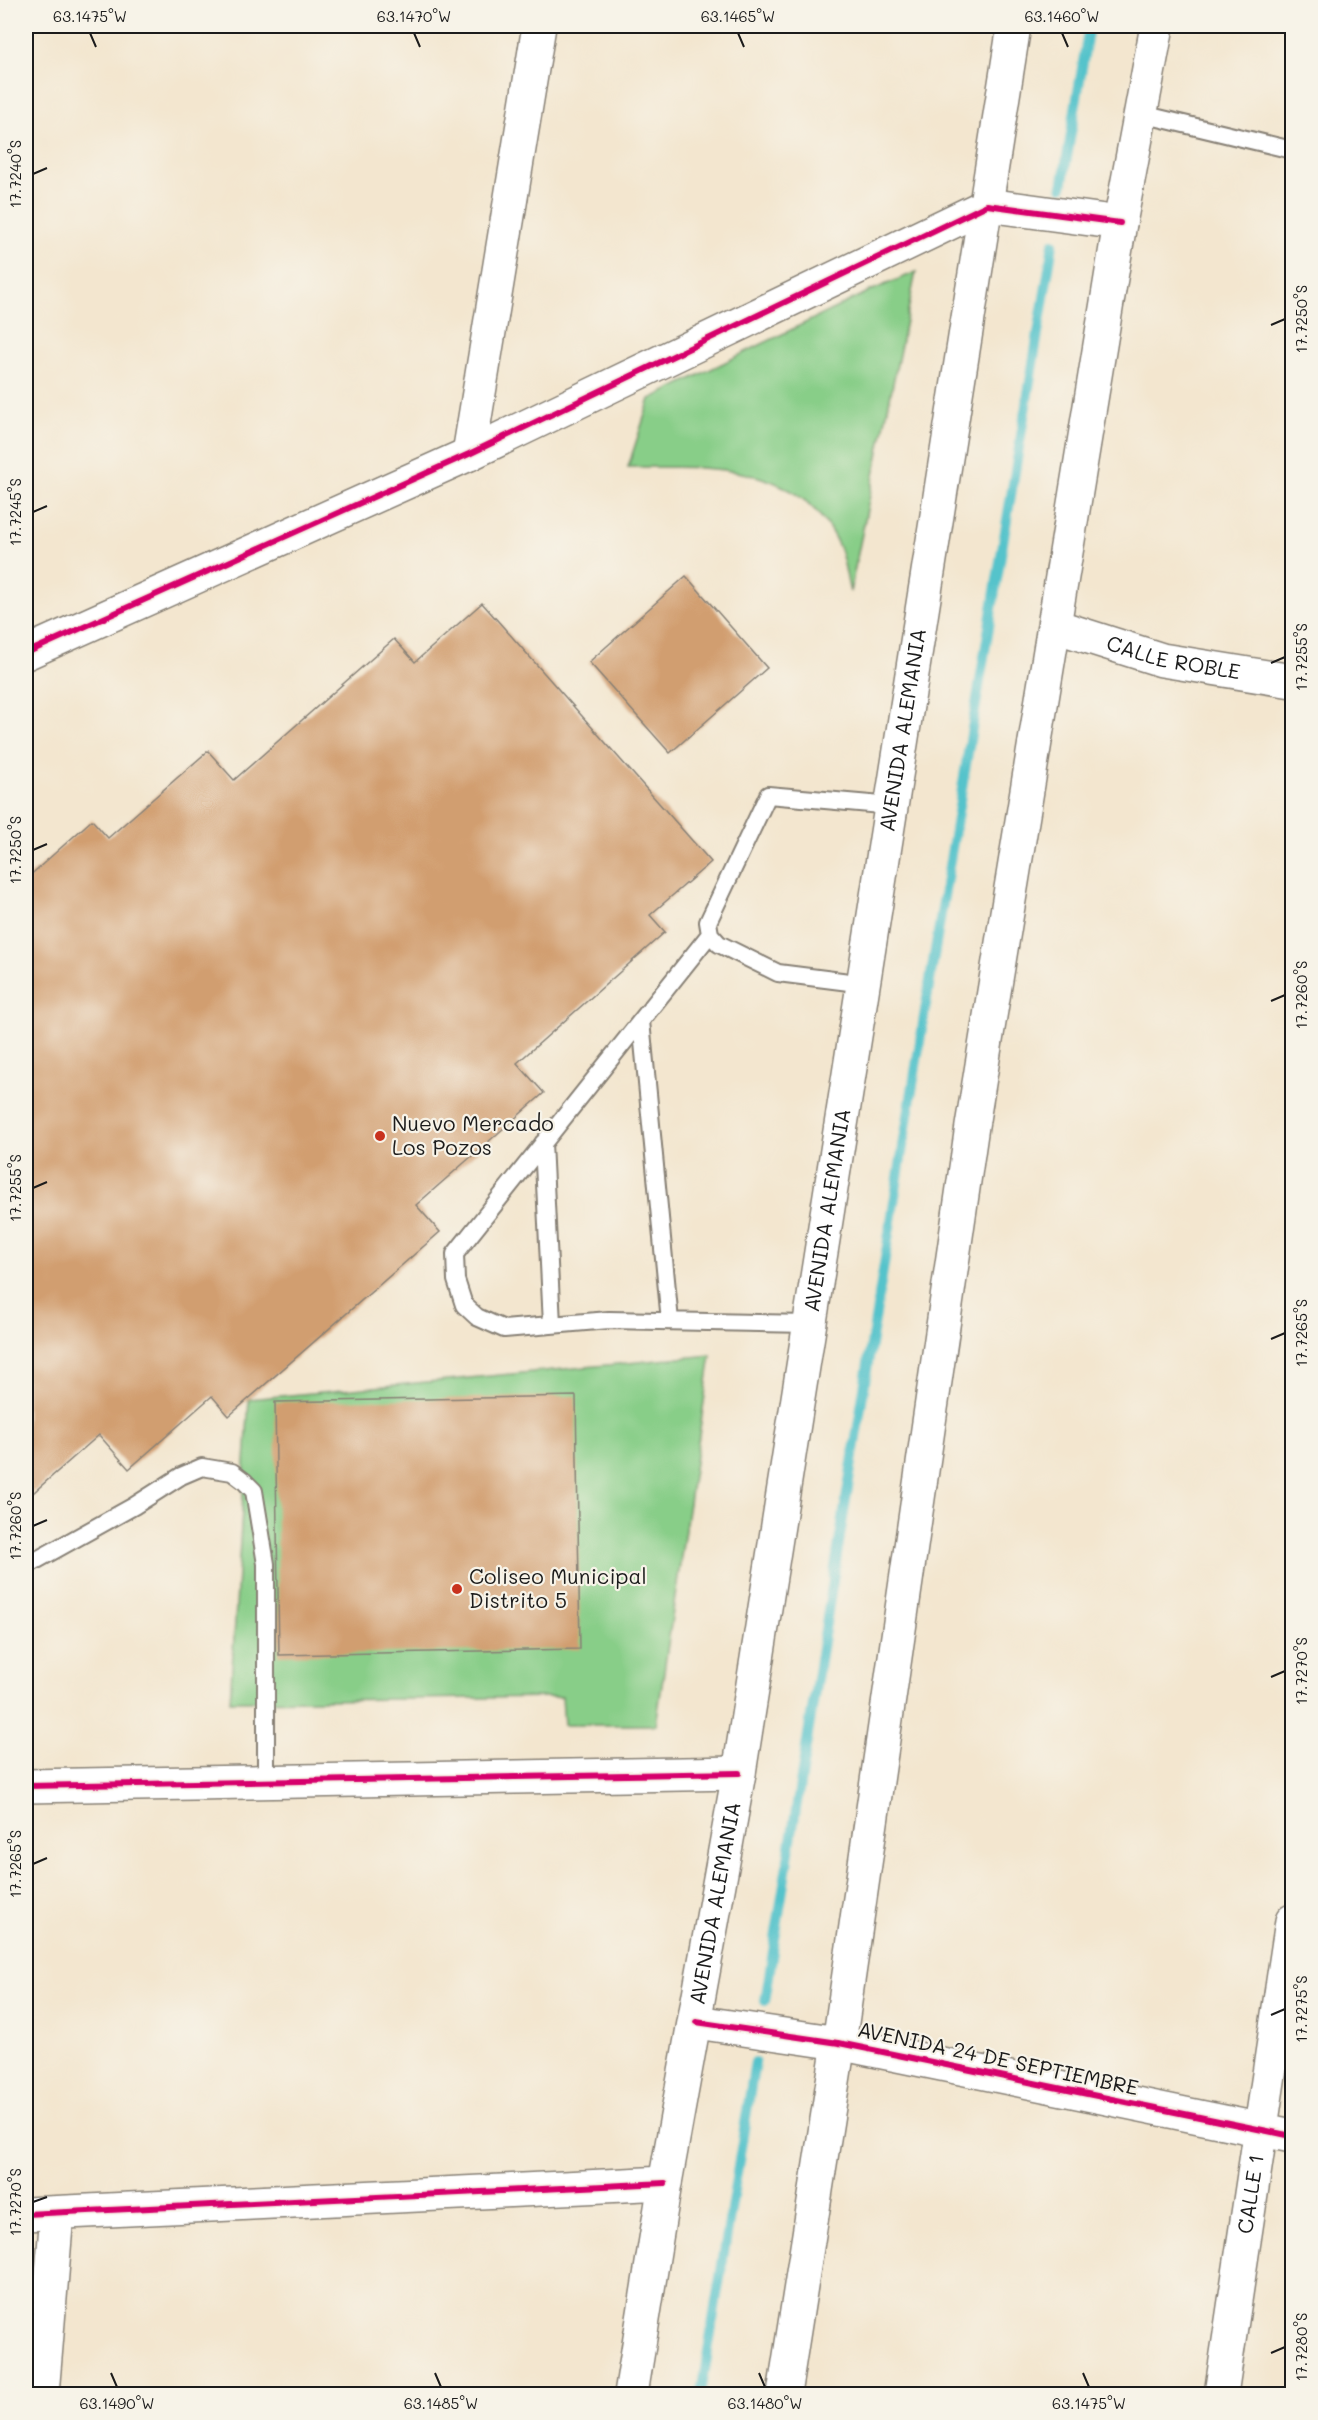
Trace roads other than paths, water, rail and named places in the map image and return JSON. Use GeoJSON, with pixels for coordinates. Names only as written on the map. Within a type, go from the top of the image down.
{"type":"FeatureCollection","features":[{"type":"Feature","properties":{"kind":"main road"},"geometry":{"type":"LineString","coordinates":[[469,454],[539,26]]}},
{"type":"Feature","properties":{"kind":"main road","name":"AVENIDA ALEMANIA"},"geometry":{"type":"LineString","coordinates":[[631,2394],[665,2183],[740,1773],[1014,26]]}},
{"type":"Feature","properties":{"kind":"main road"},"geometry":{"type":"LineString","coordinates":[[784,2394],[839,2043],[972,1126],[1120,223],[1157,26]]}},
{"type":"Feature","properties":{"kind":"main road"},"geometry":{"type":"LineString","coordinates":[[26,653],[469,454],[987,205],[1120,223]]}},
{"type":"Feature","properties":{"kind":"main road","name":"CALLE ROBLE"},"geometry":{"type":"LineString","coordinates":[[1055,626],[1162,660],[1293,681]]}},
{"type":"Feature","properties":{"kind":"main road"},"geometry":{"type":"LineString","coordinates":[[26,1786],[740,1773]]}},
{"type":"Feature","properties":{"kind":"main road","name":"CALLE 1"},"geometry":{"type":"LineString","coordinates":[[1221,2394],[1277,2133],[1293,1921]]}},
{"type":"Feature","properties":{"kind":"main road","name":"AVENIDA 24 DE SEPTIEMBRE"},"geometry":{"type":"LineString","coordinates":[[696,2022],[839,2043],[1277,2133]]}},
{"type":"Feature","properties":{"kind":"main road"},"geometry":{"type":"LineString","coordinates":[[42,2394],[41,2214],[665,2183]]}},
{"type":"Feature","properties":{"kind":"lane"},"geometry":{"type":"LineString","coordinates":[[1142,114],[1293,150]]}},
{"type":"Feature","properties":{"kind":"lane"},"geometry":{"type":"LineString","coordinates":[[865,984],[778,973],[719,944],[710,934],[708,922],[768,795],[893,806]]}},
{"type":"Feature","properties":{"kind":"lane"},"geometry":{"type":"LineString","coordinates":[[710,934],[455,1254],[456,1280],[464,1305],[477,1317],[504,1329],[609,1320],[811,1324]]}},
{"type":"Feature","properties":{"kind":"lane"},"geometry":{"type":"LineString","coordinates":[[641,1021],[670,1321]]}},
{"type":"Feature","properties":{"kind":"lane"},"geometry":{"type":"LineString","coordinates":[[543,1143],[552,1324]]}},
{"type":"Feature","properties":{"kind":"lane"},"geometry":{"type":"LineString","coordinates":[[26,1566],[202,1467],[232,1472],[244,1481],[254,1491],[267,1564],[266,1782]]}},
{"type":"Feature","properties":{"kind":"waterway"},"geometry":{"type":"LineString","coordinates":[[1062,187],[1089,26]]}},
{"type":"Feature","properties":{"kind":"waterway"},"geometry":{"type":"LineString","coordinates":[[765,2001],[928,992],[1053,244]]}},
{"type":"Feature","properties":{"kind":"waterway"},"geometry":{"type":"LineString","coordinates":[[701,2394],[755,2062]]}},
{"type":"Feature","properties":{"kind":"place","name":"Nuevo Mercado Los Pozos"},"geometry":{"type":"Point","coordinates":[380,1136]}},
{"type":"Feature","properties":{"kind":"place","name":"Coliseo Municipal Distrito 5"},"geometry":{"type":"Point","coordinates":[457,1589]}}]}
